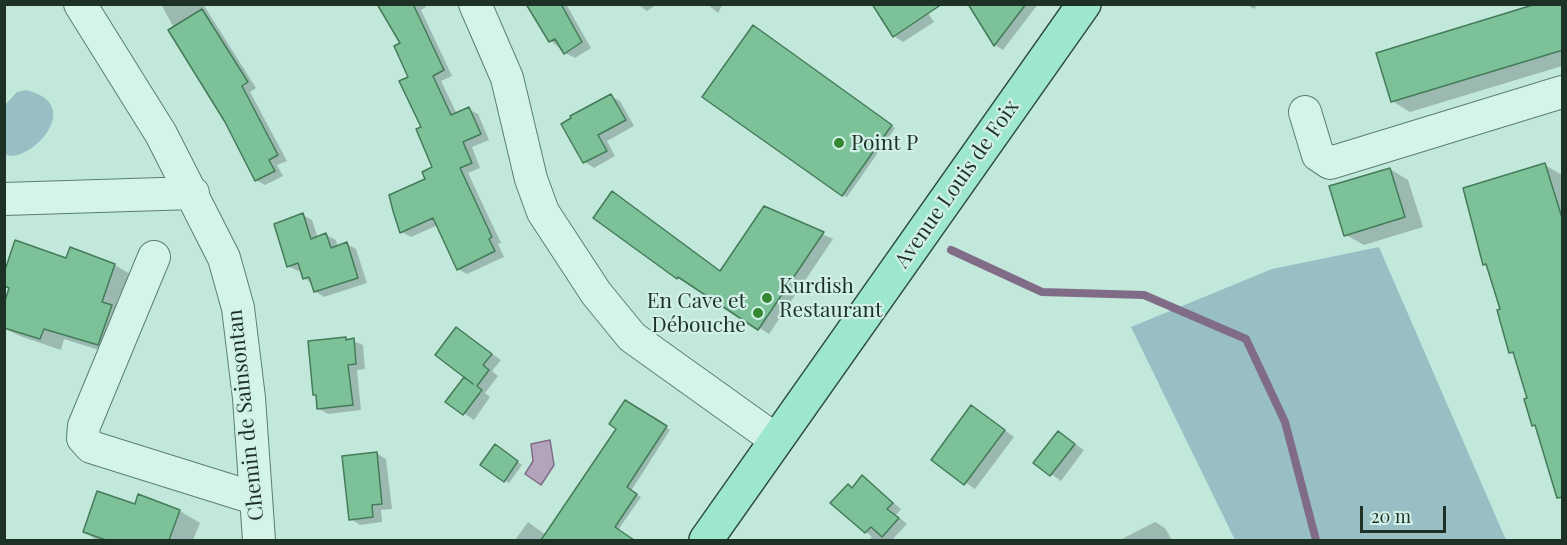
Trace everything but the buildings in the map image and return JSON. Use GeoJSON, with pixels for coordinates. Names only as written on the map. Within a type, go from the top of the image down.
{"type":"FeatureCollection","features":[{"type":"Feature","properties":{"kind":"main road","name":"Avenue Louis de Foix"},"geometry":{"type":"LineString","coordinates":[[706,540],[1084,4]]}},
{"type":"Feature","properties":{"kind":"street","name":"Chemin de Sainsontan"},"geometry":{"type":"LineString","coordinates":[[80,4],[161,134],[193,193],[224,258],[238,308],[249,398],[258,540]]}},
{"type":"Feature","properties":{"kind":"street"},"geometry":{"type":"LineString","coordinates":[[475,4],[507,78],[531,179],[543,212],[596,293],[632,337],[776,440]]}},
{"type":"Feature","properties":{"kind":"street"},"geometry":{"type":"LineString","coordinates":[[1305,112],[1318,155],[1330,163],[1563,93]]}},
{"type":"Feature","properties":{"kind":"street"},"geometry":{"type":"LineString","coordinates":[[4,199],[193,193]]}},
{"type":"Feature","properties":{"kind":"street"},"geometry":{"type":"LineString","coordinates":[[154,257],[84,426],[83,438],[91,447],[254,498]]}},
{"type":"Feature","properties":{"kind":"shaded area"},"geometry":{"type":"Polygon","coordinates":[[[26,90],[44,98],[52,108],[53,120],[47,132],[26,152],[15,156],[5,154],[5,105],[17,92],[26,90]]]}},
{"type":"Feature","properties":{"kind":"shaded area"},"geometry":{"type":"Polygon","coordinates":[[[1379,247],[1506,540],[1235,540],[1131,327],[1272,269],[1379,247]]]}},
{"type":"Feature","properties":{"kind":"shaded area"},"geometry":{"type":"Polygon","coordinates":[[[550,440],[554,465],[541,485],[525,474],[533,461],[531,444],[550,440]]]}},
{"type":"Feature","properties":{"kind":"waterway"},"geometry":{"type":"LineString","coordinates":[[951,250],[1042,292],[1144,295],[1246,339],[1285,422],[1316,540]]}},
{"type":"Feature","properties":{"kind":"place","name":"Point P"},"geometry":{"type":"Point","coordinates":[839,143]}},
{"type":"Feature","properties":{"kind":"place","name":"Kurdish Restaurant"},"geometry":{"type":"Point","coordinates":[767,298]}},
{"type":"Feature","properties":{"kind":"place","name":"En Cave et Débouche"},"geometry":{"type":"Point","coordinates":[758,313]}}]}
